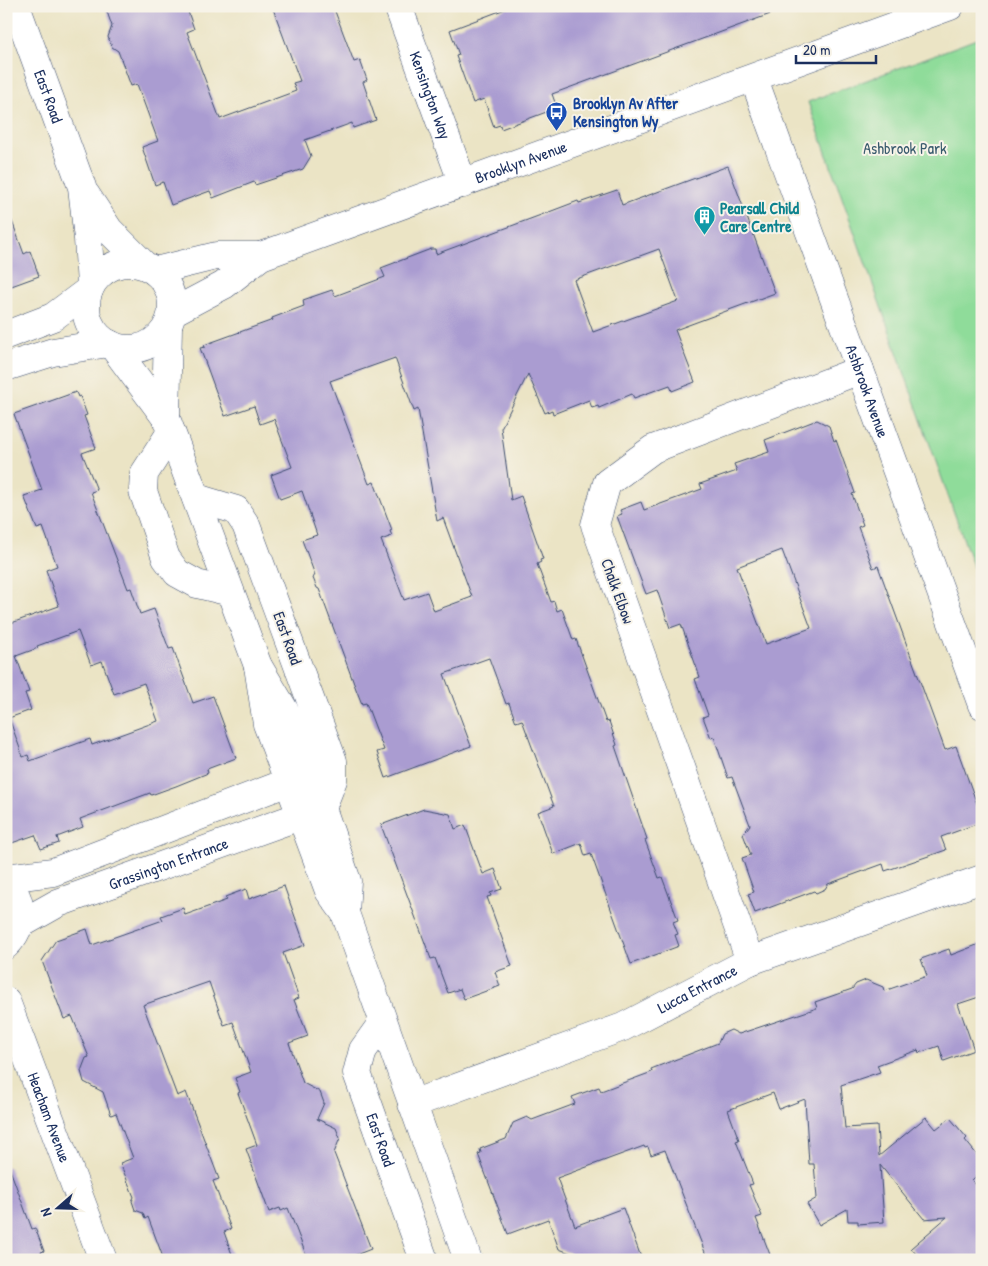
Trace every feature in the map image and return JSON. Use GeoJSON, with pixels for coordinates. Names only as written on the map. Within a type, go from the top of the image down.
{"type":"FeatureCollection","features":[{"type":"Feature","properties":{"kind":"street","name":"East Road"},"geometry":{"type":"LineString","coordinates":[[16,6],[82,187],[109,230],[149,268]]}},
{"type":"Feature","properties":{"kind":"street","name":"Kensington Way"},"geometry":{"type":"LineString","coordinates":[[398,6],[463,184]]}},
{"type":"Feature","properties":{"kind":"street","name":"Brooklyn Avenue"},"geometry":{"type":"LineString","coordinates":[[170,319],[224,285],[261,256],[950,6]]}},
{"type":"Feature","properties":{"kind":"street","name":"Ashbrook Avenue"},"geometry":{"type":"LineString","coordinates":[[754,78],[982,705]]}},
{"type":"Feature","properties":{"kind":"street","name":"East Road"},"geometry":{"type":"LineString","coordinates":[[82,187],[88,239],[90,287]]}},
{"type":"Feature","properties":{"kind":"street","name":"Brooklyn Avenue"},"geometry":{"type":"LineString","coordinates":[[149,268],[216,256],[261,256]]}},
{"type":"Feature","properties":{"kind":"street"},"geometry":{"type":"LineString","coordinates":[[6,335],[52,317],[90,287],[99,274],[110,266],[124,262],[149,268],[168,287],[172,301],[170,319],[169,425],[144,474],[142,491],[166,558],[177,573],[196,584],[230,592]]}},
{"type":"Feature","properties":{"kind":"street"},"geometry":{"type":"LineString","coordinates":[[90,287],[86,307],[87,316],[95,332],[100,338],[110,344],[126,349],[140,348],[154,342],[164,332],[170,319]]}},
{"type":"Feature","properties":{"kind":"street"},"geometry":{"type":"LineString","coordinates":[[6,367],[53,352],[110,344]]}},
{"type":"Feature","properties":{"kind":"street"},"geometry":{"type":"LineString","coordinates":[[110,344],[169,425],[258,666],[267,724],[299,778],[311,812],[329,891],[345,914],[468,1260]]}},
{"type":"Feature","properties":{"kind":"street","name":"Chalk Elbow"},"geometry":{"type":"LineString","coordinates":[[750,960],[595,525],[607,483],[653,449],[860,370]]}},
{"type":"Feature","properties":{"kind":"street","name":"East Road"},"geometry":{"type":"LineString","coordinates":[[196,498],[236,510],[246,525],[333,761],[333,780],[311,812]]}},
{"type":"Feature","properties":{"kind":"street","name":"Grassington Entrance"},"geometry":{"type":"LineString","coordinates":[[6,878],[53,872],[299,778]]}},
{"type":"Feature","properties":{"kind":"street","name":"Grassington Entrance"},"geometry":{"type":"LineString","coordinates":[[13,935],[58,903],[311,812]]}},
{"type":"Feature","properties":{"kind":"street","name":"Lucca Entrance"},"geometry":{"type":"LineString","coordinates":[[412,1104],[623,1027],[750,960],[982,879]]}},
{"type":"Feature","properties":{"kind":"street"},"geometry":{"type":"LineString","coordinates":[[6,882],[13,889],[21,910],[13,935]]}},
{"type":"Feature","properties":{"kind":"street","name":"Heacham Avenue"},"geometry":{"type":"LineString","coordinates":[[6,1001],[103,1260]]}},
{"type":"Feature","properties":{"kind":"street","name":"East Road"},"geometry":{"type":"LineString","coordinates":[[383,1022],[363,1050],[357,1073],[424,1260]]}},
{"type":"Feature","properties":{"kind":"green space","name":"Ashbrook Park"},"geometry":{"type":"Polygon","coordinates":[[[982,37],[982,591],[808,102],[982,37]]]}},
{"type":"Feature","properties":{"kind":"building"},"geometry":{"type":"Polygon","coordinates":[[[105,6],[186,6],[194,29],[187,32],[220,119],[296,91],[293,83],[300,81],[272,6],[333,6],[354,62],[360,60],[367,80],[363,82],[376,120],[353,128],[352,123],[305,140],[311,156],[303,169],[255,185],[254,182],[213,198],[210,191],[171,205],[163,182],[155,185],[142,147],[158,141],[137,84],[131,86],[118,51],[112,47],[108,37],[112,26],[105,6]]]}},
{"type":"Feature","properties":{"kind":"building"},"geometry":{"type":"Polygon","coordinates":[[[513,6],[784,6],[784,9],[552,94],[557,108],[501,129],[500,125],[494,127],[484,99],[473,103],[456,56],[459,55],[450,30],[513,6]]]}},
{"type":"Feature","properties":{"kind":"building"},"geometry":{"type":"Polygon","coordinates":[[[728,166],[775,293],[675,330],[695,382],[672,391],[670,385],[634,398],[632,394],[599,408],[598,406],[592,408],[589,400],[553,414],[552,410],[545,413],[528,374],[501,428],[511,500],[521,496],[543,559],[537,564],[551,602],[554,601],[557,611],[562,609],[573,640],[576,639],[606,722],[609,721],[617,745],[615,746],[647,839],[645,840],[659,878],[662,877],[678,920],[673,922],[678,934],[675,935],[679,946],[631,964],[591,854],[585,856],[581,843],[553,854],[538,812],[554,806],[522,720],[516,722],[509,703],[506,704],[489,658],[444,674],[471,746],[386,778],[377,752],[384,750],[366,703],[362,704],[319,589],[313,578],[315,575],[302,540],[317,535],[302,491],[280,499],[271,475],[292,467],[274,419],[260,424],[254,406],[225,416],[200,348],[304,306],[303,300],[332,290],[335,296],[385,277],[381,268],[431,249],[435,249],[436,254],[578,201],[579,203],[617,190],[622,205],[728,166]],[[659,249],[574,280],[593,332],[678,301],[659,249]],[[395,358],[330,381],[369,484],[374,482],[392,530],[390,531],[392,536],[381,540],[404,600],[427,592],[434,611],[472,597],[443,518],[437,521],[418,409],[414,411],[395,358]]]}},
{"type":"Feature","properties":{"kind":"building"},"geometry":{"type":"Polygon","coordinates":[[[6,213],[9,213],[24,254],[30,251],[39,276],[6,288],[6,213]]]}},
{"type":"Feature","properties":{"kind":"building"},"geometry":{"type":"Polygon","coordinates":[[[76,392],[78,397],[80,396],[87,415],[84,416],[96,448],[82,453],[97,490],[91,492],[128,589],[131,588],[140,614],[154,609],[169,649],[173,648],[193,703],[213,696],[236,758],[207,769],[208,773],[176,786],[151,795],[150,793],[80,819],[83,827],[57,837],[59,843],[41,849],[35,835],[6,845],[6,719],[6,625],[59,606],[46,570],[57,566],[43,527],[37,529],[24,496],[42,490],[14,414],[76,392]],[[78,631],[16,656],[29,692],[25,693],[31,710],[6,719],[9,718],[23,757],[28,755],[30,761],[90,739],[92,745],[158,721],[144,683],[114,694],[102,661],[91,665],[78,631]]]}},
{"type":"Feature","properties":{"kind":"building"},"geometry":{"type":"Polygon","coordinates":[[[817,420],[829,426],[855,493],[852,494],[863,525],[858,527],[873,568],[878,566],[945,750],[956,746],[982,822],[941,837],[946,850],[885,871],[883,864],[828,884],[825,889],[816,893],[814,891],[755,913],[748,894],[754,892],[742,858],[751,855],[743,834],[750,825],[732,777],[728,778],[714,737],[711,738],[703,717],[708,715],[695,679],[700,677],[681,624],[670,628],[657,590],[646,594],[617,516],[622,514],[620,510],[641,502],[644,510],[702,489],[700,484],[737,471],[734,464],[769,452],[765,440],[817,420]],[[782,550],[737,567],[766,644],[811,628],[782,550]]]}},
{"type":"Feature","properties":{"kind":"building"},"geometry":{"type":"Polygon","coordinates":[[[424,809],[450,814],[455,829],[465,825],[483,874],[495,869],[502,889],[490,893],[491,896],[487,897],[512,966],[495,972],[500,986],[464,999],[460,989],[448,993],[435,958],[431,959],[381,825],[424,809]]]}},
{"type":"Feature","properties":{"kind":"building"},"geometry":{"type":"Polygon","coordinates":[[[284,886],[305,945],[283,953],[299,998],[294,1000],[308,1036],[289,1043],[303,1083],[320,1092],[324,1103],[317,1119],[336,1128],[340,1138],[334,1153],[371,1249],[343,1260],[308,1260],[288,1208],[281,1211],[280,1208],[269,1212],[246,1149],[257,1145],[238,1093],[240,1092],[235,1078],[251,1072],[233,1022],[224,1025],[209,982],[143,1005],[177,1096],[186,1092],[219,1179],[213,1181],[231,1229],[224,1232],[234,1260],[164,1260],[148,1217],[145,1219],[143,1213],[135,1210],[132,1201],[134,1197],[120,1163],[133,1158],[116,1113],[111,1115],[103,1092],[84,1082],[81,1071],[86,1058],[89,1057],[72,1016],[64,1019],[42,961],[56,940],[87,929],[92,945],[163,920],[161,916],[183,908],[185,915],[227,900],[225,897],[246,889],[249,899],[284,886]]]}},
{"type":"Feature","properties":{"kind":"building"},"geometry":{"type":"Polygon","coordinates":[[[982,943],[982,996],[958,1004],[974,1050],[944,1061],[939,1046],[919,1053],[918,1050],[877,1065],[880,1072],[841,1085],[845,1128],[877,1126],[879,1156],[926,1117],[936,1129],[950,1118],[967,1138],[965,1140],[982,1161],[982,1171],[972,1180],[980,1190],[982,1188],[982,1260],[921,1260],[911,1248],[947,1217],[924,1219],[880,1165],[884,1222],[858,1224],[858,1221],[848,1221],[847,1209],[819,1225],[807,1204],[817,1198],[814,1164],[809,1164],[805,1099],[779,1109],[773,1093],[728,1110],[739,1140],[736,1141],[753,1184],[749,1185],[762,1216],[756,1218],[772,1260],[708,1260],[665,1150],[651,1155],[648,1147],[645,1148],[644,1146],[557,1178],[575,1226],[623,1208],[642,1260],[572,1260],[570,1253],[559,1249],[548,1219],[508,1234],[478,1154],[481,1153],[480,1149],[506,1139],[513,1123],[527,1117],[532,1120],[575,1104],[572,1097],[599,1087],[601,1091],[652,1072],[651,1069],[718,1043],[722,1034],[731,1030],[739,1034],[817,1008],[815,1002],[852,989],[856,984],[866,980],[883,987],[884,991],[927,976],[921,959],[949,949],[951,955],[982,943]]]}},
{"type":"Feature","properties":{"kind":"building"},"geometry":{"type":"Polygon","coordinates":[[[6,1167],[9,1167],[32,1229],[35,1228],[44,1251],[41,1252],[44,1260],[6,1260],[6,1167]]]}},
{"type":"Feature","properties":{"kind":"place","name":"Brooklyn Av After Kensington Wy"},"geometry":{"type":"Point","coordinates":[557,131]}},
{"type":"Feature","properties":{"kind":"place","name":"Pearsall Child Care Centre"},"geometry":{"type":"Point","coordinates":[704,236]}}]}
